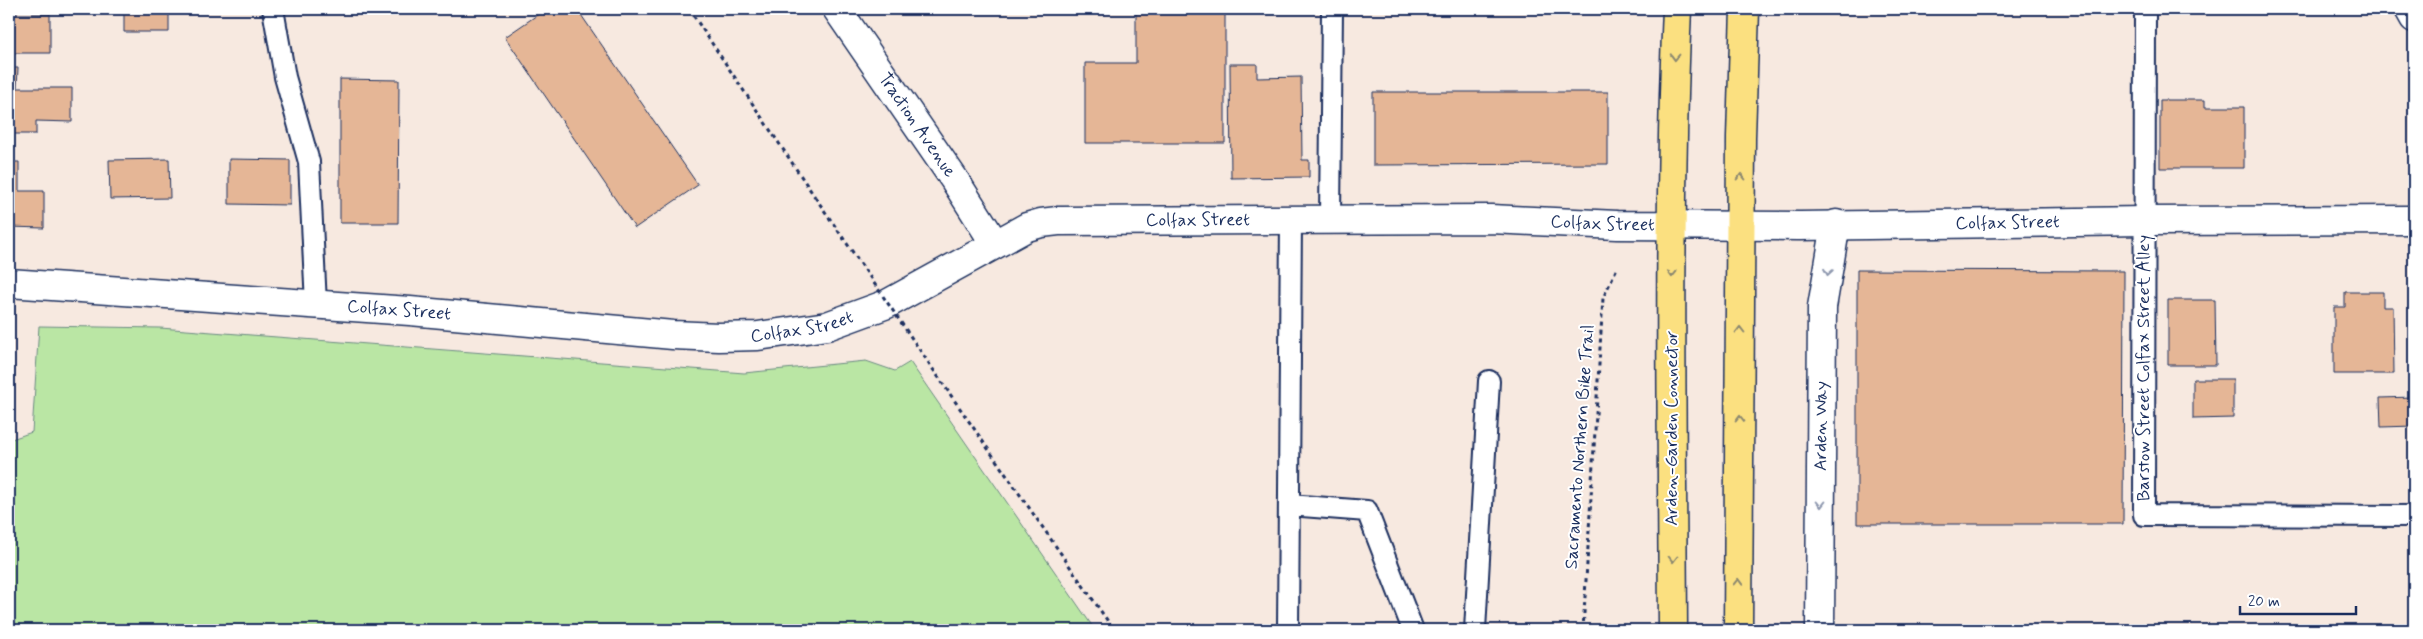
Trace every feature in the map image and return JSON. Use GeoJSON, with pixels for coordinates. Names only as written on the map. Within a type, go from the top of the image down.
{"type":"FeatureCollection","features":[{"type":"Feature","properties":{"kind":"main road"},"geometry":{"type":"LineString","coordinates":[[1673,226],[1677,9]]}},
{"type":"Feature","properties":{"kind":"main road"},"geometry":{"type":"LineString","coordinates":[[1738,630],[1740,226],[1745,9]]}},
{"type":"Feature","properties":{"kind":"main road","name":"Arden-Garden Connector"},"geometry":{"type":"LineString","coordinates":[[1673,226],[1673,630]]}},
{"type":"Feature","properties":{"kind":"street","name":"Traction Avenue"},"geometry":{"type":"LineString","coordinates":[[837,9],[954,179],[995,244]]}},
{"type":"Feature","properties":{"kind":"street","name":"Colfax Street"},"geometry":{"type":"LineString","coordinates":[[9,283],[316,304],[664,334],[719,337],[758,336],[827,326],[856,316],[895,300],[1027,227],[1058,221],[1491,219],[1673,226],[1740,226],[2414,220]]}},
{"type":"Feature","properties":{"kind":"street","name":"Arden Way"},"geometry":{"type":"LineString","coordinates":[[1820,630],[1822,307],[1836,224]]}},
{"type":"Feature","properties":{"kind":"lane"},"geometry":{"type":"LineString","coordinates":[[273,9],[285,77],[309,162],[316,304]]}},
{"type":"Feature","properties":{"kind":"lane"},"geometry":{"type":"LineString","coordinates":[[1330,219],[1332,9]]}},
{"type":"Feature","properties":{"kind":"lane"},"geometry":{"type":"LineString","coordinates":[[2144,221],[2145,9]]}},
{"type":"Feature","properties":{"kind":"lane"},"geometry":{"type":"LineString","coordinates":[[1288,630],[1291,219]]}},
{"type":"Feature","properties":{"kind":"lane","name":"Barstow Street Colfax Street Alley"},"geometry":{"type":"LineString","coordinates":[[2144,221],[2144,515],[2414,516]]}},
{"type":"Feature","properties":{"kind":"lane"},"geometry":{"type":"LineString","coordinates":[[1475,630],[1490,381]]}},
{"type":"Feature","properties":{"kind":"lane"},"geometry":{"type":"LineString","coordinates":[[1289,505],[1367,511],[1413,630]]}},
{"type":"Feature","properties":{"kind":"path"},"geometry":{"type":"LineString","coordinates":[[689,9],[815,197],[1114,630]]}},
{"type":"Feature","properties":{"kind":"path","name":"Sacramento Northern Bike Trail"},"geometry":{"type":"LineString","coordinates":[[1583,630],[1603,298],[1618,268]]}},
{"type":"Feature","properties":{"kind":"green space"},"geometry":{"type":"Polygon","coordinates":[[[39,326],[160,328],[744,373],[866,361],[895,371],[910,362],[1095,630],[9,630],[9,440],[32,432],[39,326]]]}},
{"type":"Feature","properties":{"kind":"building"},"geometry":{"type":"Polygon","coordinates":[[[124,9],[169,9],[169,32],[124,32],[124,9]]]}},
{"type":"Feature","properties":{"kind":"building"},"geometry":{"type":"Polygon","coordinates":[[[546,9],[577,9],[698,185],[635,228],[505,37],[546,9]]]}},
{"type":"Feature","properties":{"kind":"building"},"geometry":{"type":"Polygon","coordinates":[[[1136,9],[1225,9],[1225,143],[1085,143],[1085,63],[1136,63],[1136,9]]]}},
{"type":"Feature","properties":{"kind":"building"},"geometry":{"type":"Polygon","coordinates":[[[9,14],[50,14],[50,53],[9,53],[9,14]]]}},
{"type":"Feature","properties":{"kind":"building"},"geometry":{"type":"Polygon","coordinates":[[[1230,64],[1257,64],[1257,78],[1301,77],[1302,160],[1309,160],[1309,177],[1231,178],[1230,64]]]}},
{"type":"Feature","properties":{"kind":"building"},"geometry":{"type":"Polygon","coordinates":[[[9,68],[18,68],[17,88],[72,88],[72,122],[36,121],[36,134],[9,134],[9,68]]]}},
{"type":"Feature","properties":{"kind":"building"},"geometry":{"type":"Polygon","coordinates":[[[340,79],[399,80],[398,223],[340,223],[340,79]]]}},
{"type":"Feature","properties":{"kind":"building"},"geometry":{"type":"Polygon","coordinates":[[[1373,92],[1608,92],[1608,164],[1373,165],[1373,92]]]}},
{"type":"Feature","properties":{"kind":"building"},"geometry":{"type":"Polygon","coordinates":[[[2160,100],[2205,100],[2205,107],[2244,107],[2244,168],[2160,168],[2160,100]]]}},
{"type":"Feature","properties":{"kind":"building"},"geometry":{"type":"Polygon","coordinates":[[[169,159],[170,198],[110,199],[109,160],[169,159]]]}},
{"type":"Feature","properties":{"kind":"building"},"geometry":{"type":"Polygon","coordinates":[[[229,159],[290,160],[290,205],[229,204],[229,159]]]}},
{"type":"Feature","properties":{"kind":"building"},"geometry":{"type":"Polygon","coordinates":[[[9,162],[19,162],[19,191],[44,191],[44,228],[9,227],[9,162]]]}},
{"type":"Feature","properties":{"kind":"building"},"geometry":{"type":"Polygon","coordinates":[[[1857,270],[2124,271],[2123,524],[1857,524],[1857,270]]]}},
{"type":"Feature","properties":{"kind":"building"},"geometry":{"type":"Polygon","coordinates":[[[2345,292],[2383,292],[2383,307],[2393,307],[2394,374],[2334,374],[2334,307],[2345,307],[2345,292]]]}},
{"type":"Feature","properties":{"kind":"building"},"geometry":{"type":"Polygon","coordinates":[[[2168,300],[2215,300],[2216,365],[2168,365],[2168,300]]]}},
{"type":"Feature","properties":{"kind":"building"},"geometry":{"type":"Polygon","coordinates":[[[2193,379],[2233,379],[2233,418],[2193,419],[2193,379]]]}},
{"type":"Feature","properties":{"kind":"building"},"geometry":{"type":"Polygon","coordinates":[[[2414,397],[2414,426],[2381,427],[2380,398],[2414,397]]]}}]}
